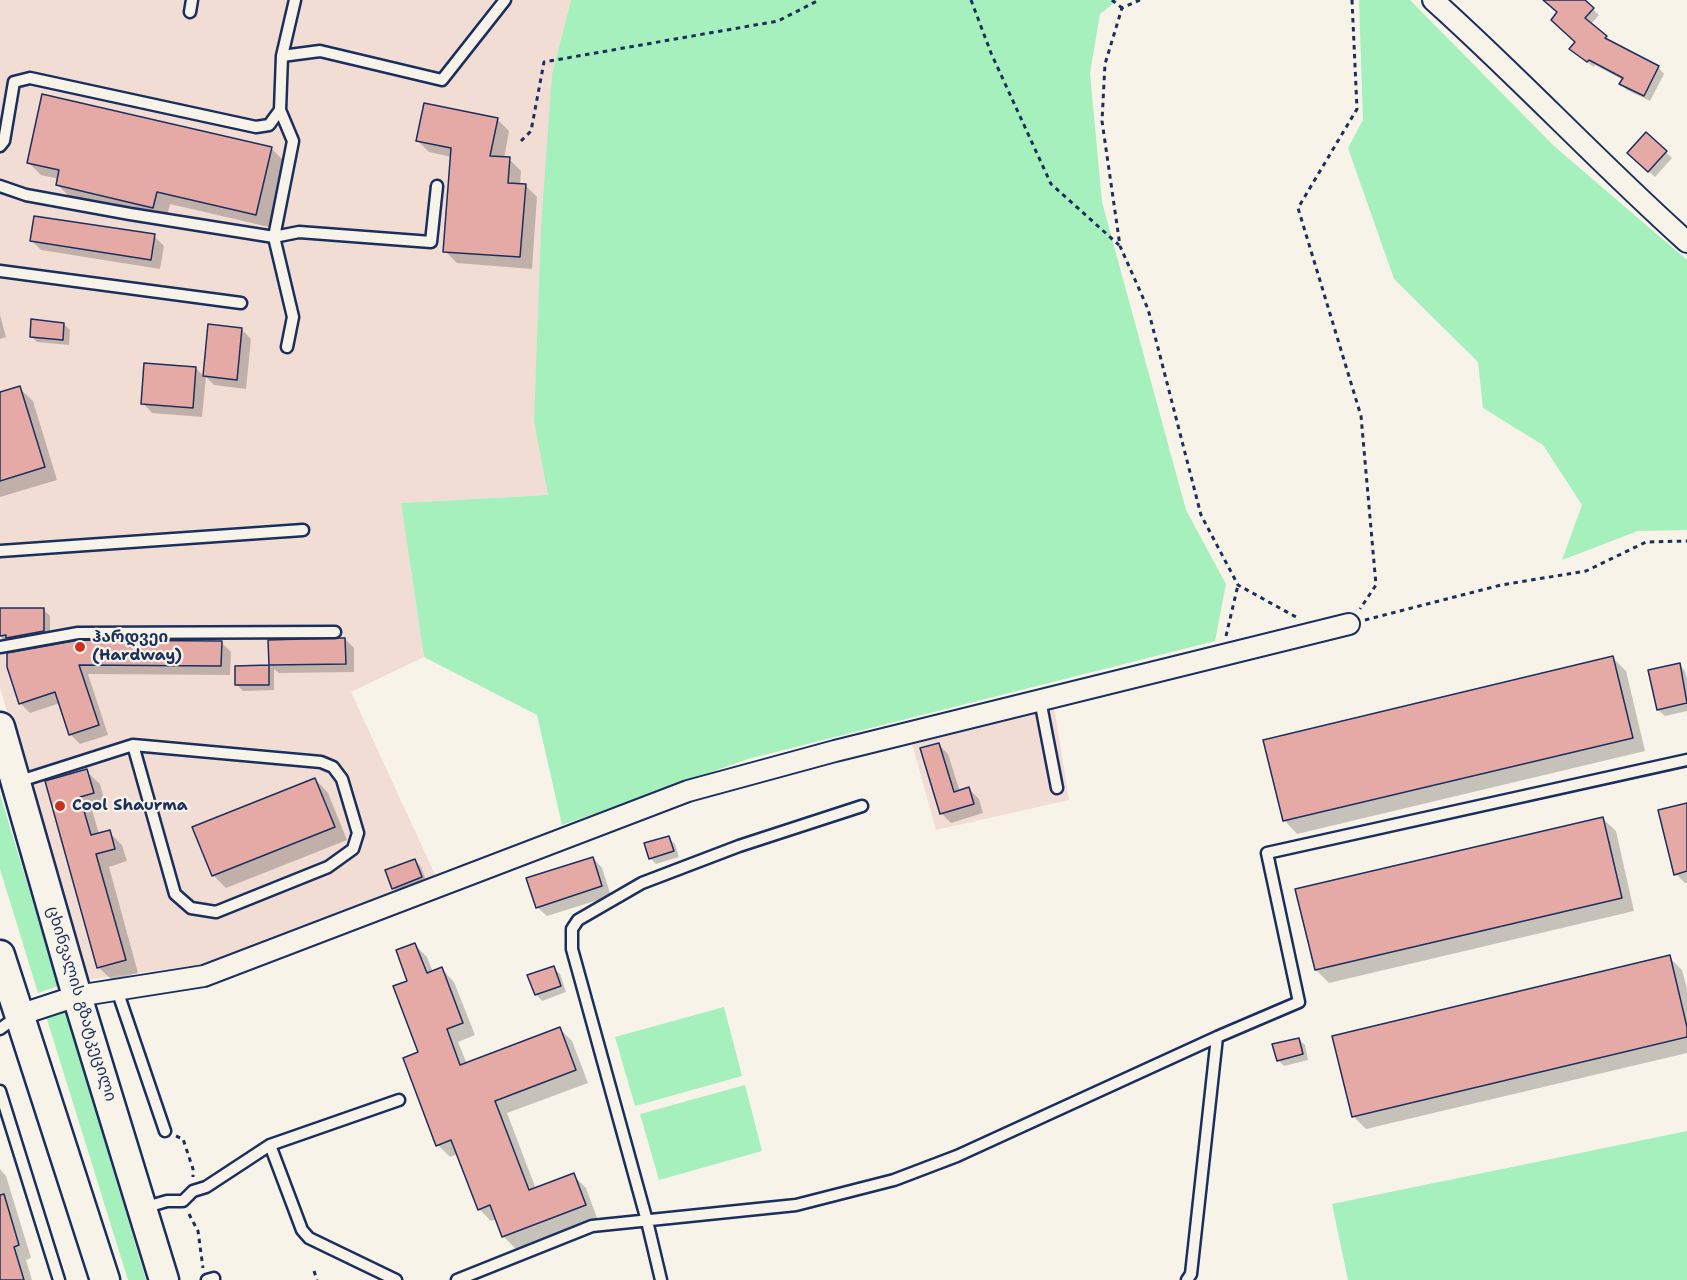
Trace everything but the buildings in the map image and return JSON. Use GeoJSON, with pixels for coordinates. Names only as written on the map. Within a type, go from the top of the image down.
{"type":"FeatureCollection","features":[{"type":"Feature","properties":{"kind":"main road","name":"ცხინვალის გზატკეცილი"},"geometry":{"type":"LineString","coordinates":[[0,727],[77,996],[164,1280]]}},
{"type":"Feature","properties":{"kind":"main road"},"geometry":{"type":"LineString","coordinates":[[1,963],[10,1022],[105,1280]]}},
{"type":"Feature","properties":{"kind":"street"},"geometry":{"type":"LineString","coordinates":[[1433,0],[1490,51],[1651,210],[1687,242]]}},
{"type":"Feature","properties":{"kind":"street"},"geometry":{"type":"LineString","coordinates":[[10,1022],[77,996],[204,976],[688,791],[835,751],[1349,624]]}},
{"type":"Feature","properties":{"kind":"lane"},"geometry":{"type":"LineString","coordinates":[[190,12],[192,0]]}},
{"type":"Feature","properties":{"kind":"lane"},"geometry":{"type":"LineString","coordinates":[[287,347],[293,317],[274,237],[293,141],[280,110],[282,56],[295,0]]}},
{"type":"Feature","properties":{"kind":"lane"},"geometry":{"type":"LineString","coordinates":[[282,56],[320,51],[442,80],[505,0]]}},
{"type":"Feature","properties":{"kind":"lane"},"geometry":{"type":"LineString","coordinates":[[0,147],[4,141],[14,82],[30,78],[256,127],[269,125],[280,110]]}},
{"type":"Feature","properties":{"kind":"lane"},"geometry":{"type":"LineString","coordinates":[[0,186],[49,200],[274,237],[299,232],[430,242],[437,186]]}},
{"type":"Feature","properties":{"kind":"lane"},"geometry":{"type":"LineString","coordinates":[[0,271],[241,303]]}},
{"type":"Feature","properties":{"kind":"lane"},"geometry":{"type":"LineString","coordinates":[[0,551],[303,530]]}},
{"type":"Feature","properties":{"kind":"lane"},"geometry":{"type":"LineString","coordinates":[[0,647],[78,633],[335,632]]}},
{"type":"Feature","properties":{"kind":"lane"},"geometry":{"type":"LineString","coordinates":[[1040,700],[1057,788]]}},
{"type":"Feature","properties":{"kind":"lane"},"geometry":{"type":"LineString","coordinates":[[16,782],[133,745],[321,762],[333,767],[342,779],[358,833],[353,849],[328,867],[216,912],[191,908],[175,894],[133,745]]}},
{"type":"Feature","properties":{"kind":"lane"},"geometry":{"type":"LineString","coordinates":[[457,1280],[592,1226],[796,1205],[894,1180],[957,1156],[1299,1002],[1267,853],[1687,760]]}},
{"type":"Feature","properties":{"kind":"lane"},"geometry":{"type":"LineString","coordinates":[[661,1280],[647,1221],[572,950],[572,929],[578,920],[642,883],[739,846],[862,806]]}},
{"type":"Feature","properties":{"kind":"lane"},"geometry":{"type":"LineString","coordinates":[[117,990],[165,1131]]}},
{"type":"Feature","properties":{"kind":"lane"},"geometry":{"type":"LineString","coordinates":[[1187,1280],[1191,1274],[1217,1037]]}},
{"type":"Feature","properties":{"kind":"lane"},"geometry":{"type":"LineString","coordinates":[[0,1090],[59,1280]]}},
{"type":"Feature","properties":{"kind":"lane"},"geometry":{"type":"LineString","coordinates":[[143,1208],[167,1201],[183,1202],[193,1191],[206,1187],[270,1145],[399,1100]]}},
{"type":"Feature","properties":{"kind":"lane"},"geometry":{"type":"LineString","coordinates":[[270,1145],[302,1230],[309,1239],[396,1280]]}},
{"type":"Feature","properties":{"kind":"path"},"geometry":{"type":"LineString","coordinates":[[521,141],[531,131],[544,62],[778,21],[819,0]]}},
{"type":"Feature","properties":{"kind":"path"},"geometry":{"type":"LineString","coordinates":[[971,0],[991,53],[1051,184],[1120,246]]}},
{"type":"Feature","properties":{"kind":"path"},"geometry":{"type":"LineString","coordinates":[[1112,0],[1122,8]]}},
{"type":"Feature","properties":{"kind":"path"},"geometry":{"type":"LineString","coordinates":[[1140,0],[1122,8],[1105,64],[1102,121],[1120,246],[1148,309],[1200,515],[1238,585],[1322,631]]}},
{"type":"Feature","properties":{"kind":"path"},"geometry":{"type":"LineString","coordinates":[[1349,624],[1376,585],[1360,416],[1298,208],[1358,109],[1352,0]]}},
{"type":"Feature","properties":{"kind":"path"},"geometry":{"type":"LineString","coordinates":[[1349,624],[1501,585],[1586,571],[1646,542],[1687,541]]}},
{"type":"Feature","properties":{"kind":"path"},"geometry":{"type":"LineString","coordinates":[[1221,656],[1238,585]]}},
{"type":"Feature","properties":{"kind":"path"},"geometry":{"type":"LineString","coordinates":[[165,1131],[183,1139],[193,1169],[193,1191]]}},
{"type":"Feature","properties":{"kind":"path"},"geometry":{"type":"LineString","coordinates":[[183,1202],[198,1231],[203,1268],[212,1279]]}},
{"type":"Feature","properties":{"kind":"path"},"geometry":{"type":"LineString","coordinates":[[314,1271],[317,1280]]}},
{"type":"Feature","properties":{"kind":"shaded area"},"geometry":{"type":"Polygon","coordinates":[[[0,0],[571,0],[552,74],[534,422],[548,495],[401,503],[424,657],[351,692],[438,881],[213,963],[86,980],[0,688],[0,0]]]}},
{"type":"Feature","properties":{"kind":"shaded area"},"geometry":{"type":"Polygon","coordinates":[[[1054,706],[1069,800],[936,830],[911,740],[1054,706]]]}},
{"type":"Feature","properties":{"kind":"green space"},"geometry":{"type":"Polygon","coordinates":[[[571,0],[1118,0],[1100,14],[1090,73],[1102,202],[1186,510],[1226,584],[1215,641],[748,759],[562,825],[537,715],[424,657],[401,503],[548,495],[534,422],[541,228],[552,74],[571,0]]]}},
{"type":"Feature","properties":{"kind":"green space"},"geometry":{"type":"Polygon","coordinates":[[[1359,0],[1410,0],[1554,146],[1687,260],[1687,530],[1638,531],[1562,560],[1582,505],[1543,445],[1483,408],[1478,362],[1394,279],[1348,148],[1363,120],[1359,0]]]}},
{"type":"Feature","properties":{"kind":"green space"},"geometry":{"type":"Polygon","coordinates":[[[0,794],[58,986],[38,993],[0,869],[0,794]]]}},
{"type":"Feature","properties":{"kind":"green space"},"geometry":{"type":"Polygon","coordinates":[[[724,1007],[742,1076],[635,1106],[615,1037],[724,1007]]]}},
{"type":"Feature","properties":{"kind":"green space"},"geometry":{"type":"Polygon","coordinates":[[[65,1009],[146,1280],[128,1280],[46,1016],[65,1009]]]}},
{"type":"Feature","properties":{"kind":"green space"},"geometry":{"type":"Polygon","coordinates":[[[745,1085],[762,1151],[659,1180],[640,1114],[745,1085]]]}},
{"type":"Feature","properties":{"kind":"green space"},"geometry":{"type":"Polygon","coordinates":[[[1687,1131],[1687,1280],[1348,1280],[1332,1204],[1687,1131]]]}},
{"type":"Feature","properties":{"kind":"place","name":"ჰარდვეი (Hardway)"},"geometry":{"type":"Point","coordinates":[80,647]}},
{"type":"Feature","properties":{"kind":"place","name":"Cool Shaurma"},"geometry":{"type":"Point","coordinates":[60,806]}}]}
